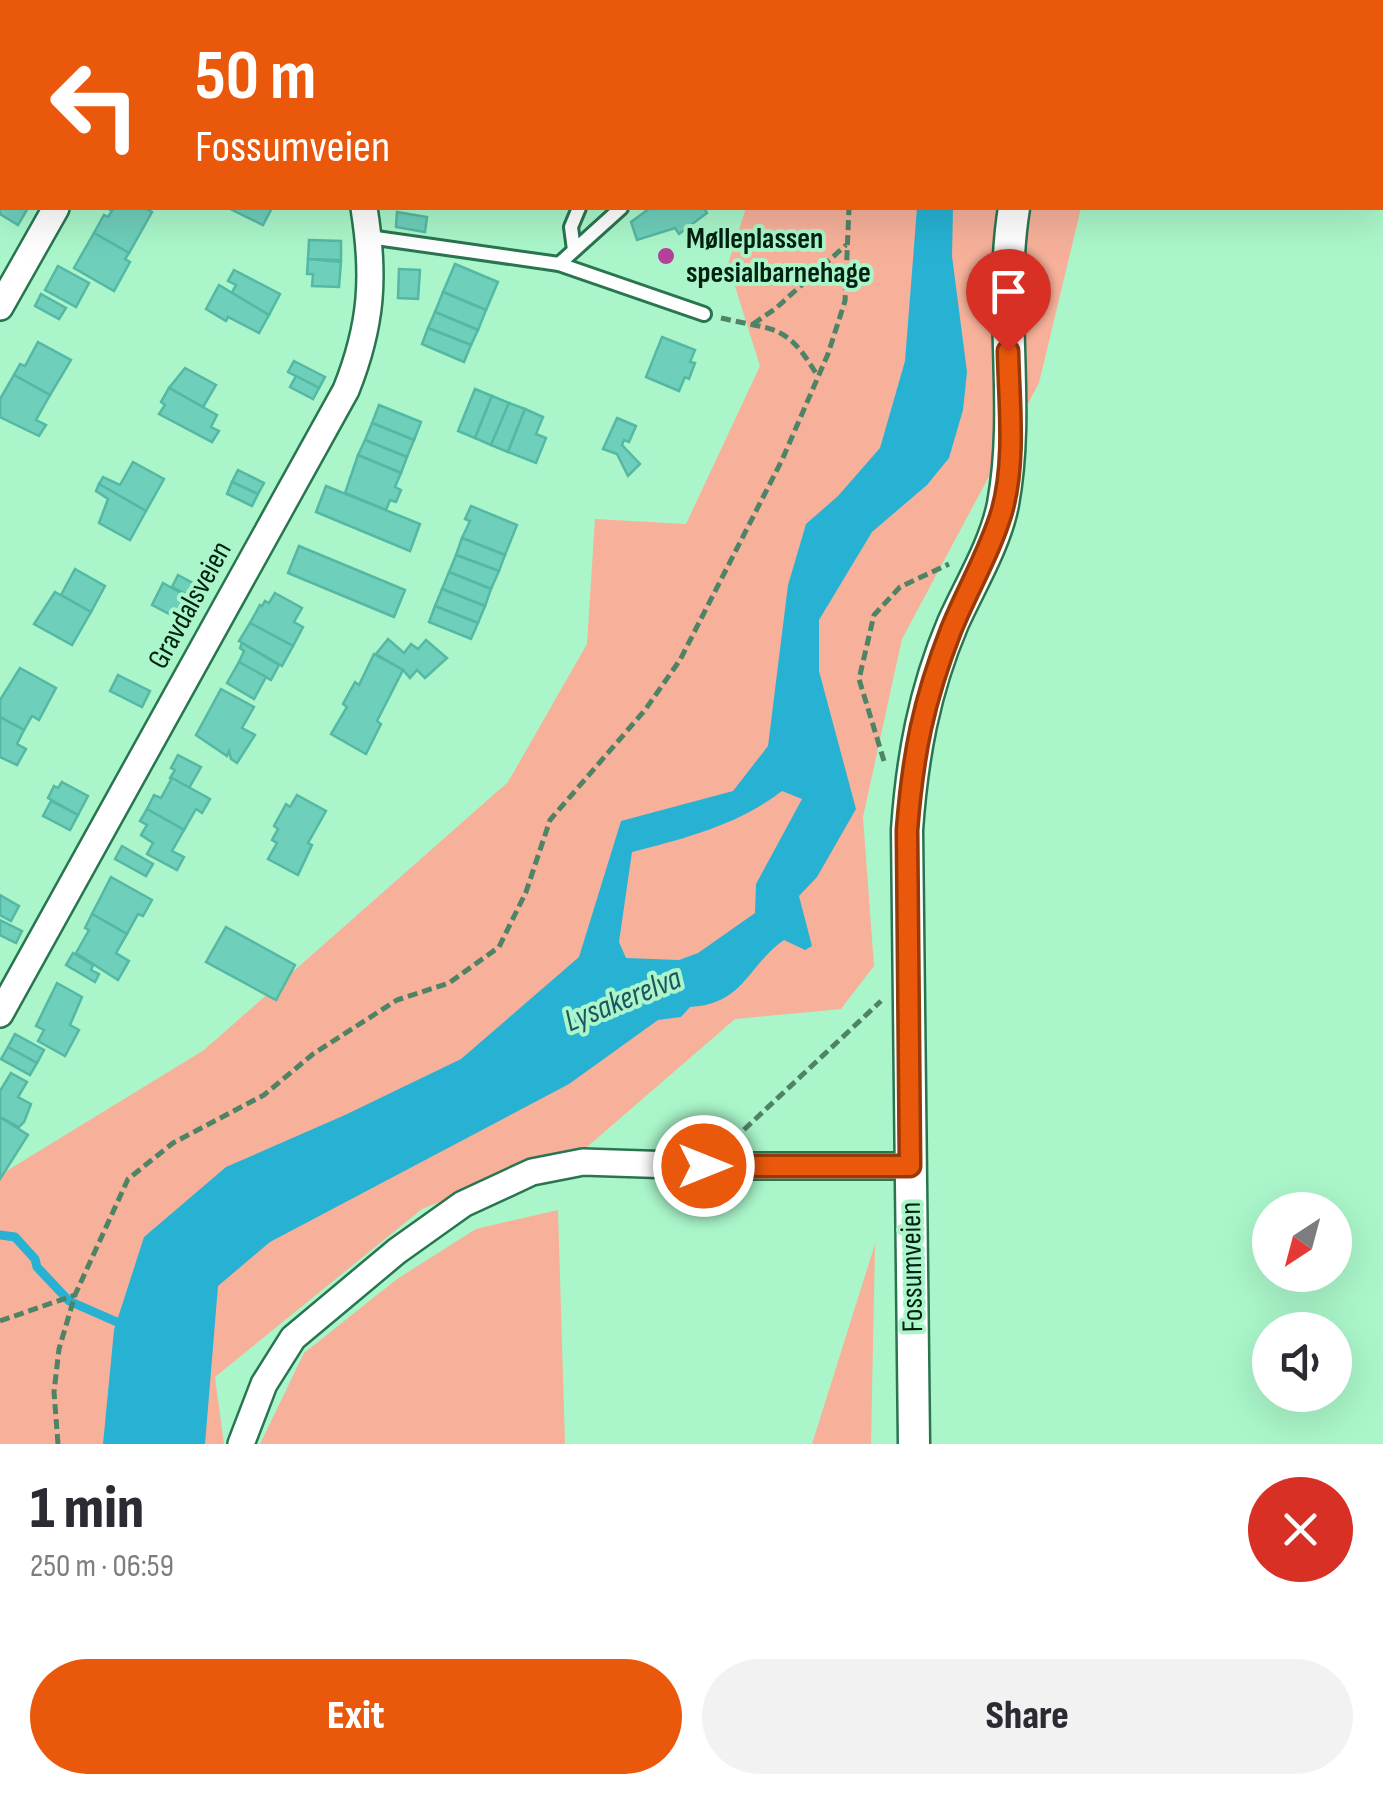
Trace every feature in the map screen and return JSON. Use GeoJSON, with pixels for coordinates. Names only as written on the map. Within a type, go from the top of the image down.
{"type":"FeatureCollection","features":[{"type":"Feature","properties":{"kind":"street"},"geometry":{"type":"LineString","coordinates":[[0,307],[55,210]]}},
{"type":"Feature","properties":{"kind":"street","name":"Gravdalsveien"},"geometry":{"type":"LineString","coordinates":[[0,1014],[346,390],[370,309],[372,279],[364,210]]}},
{"type":"Feature","properties":{"kind":"street","name":"Fossumveien"},"geometry":{"type":"LineString","coordinates":[[914,1444],[907,830],[911,780],[916,736],[933,679],[1002,510],[1008,468],[1007,280],[1014,210]]}},
{"type":"Feature","properties":{"kind":"street"},"geometry":{"type":"LineString","coordinates":[[241,1444],[264,1384],[294,1338],[383,1262],[463,1204],[532,1172],[583,1162],[910,1166]]}},
{"type":"Feature","properties":{"kind":"lane"},"geometry":{"type":"LineString","coordinates":[[574,250],[571,227],[578,210]]}},
{"type":"Feature","properties":{"kind":"lane"},"geometry":{"type":"LineString","coordinates":[[559,264],[619,210]]}},
{"type":"Feature","properties":{"kind":"lane"},"geometry":{"type":"LineString","coordinates":[[369,237],[559,264],[704,314]]}},
{"type":"Feature","properties":{"kind":"path"},"geometry":{"type":"LineString","coordinates":[[58,1444],[54,1392],[58,1349],[76,1294],[128,1179],[151,1158],[264,1095],[313,1054],[397,1000],[449,984],[499,948],[526,892],[550,820],[645,710],[680,660],[782,460],[828,354],[845,301],[849,210]]}},
{"type":"Feature","properties":{"kind":"path"},"geometry":{"type":"LineString","coordinates":[[751,325],[775,309],[846,245]]}},
{"type":"Feature","properties":{"kind":"path"},"geometry":{"type":"LineString","coordinates":[[704,314],[782,331],[817,375]]}},
{"type":"Feature","properties":{"kind":"path"},"geometry":{"type":"LineString","coordinates":[[888,776],[858,679],[874,614],[900,587],[956,560]]}},
{"type":"Feature","properties":{"kind":"path"},"geometry":{"type":"LineString","coordinates":[[704,1166],[887,995]]}},
{"type":"Feature","properties":{"kind":"path"},"geometry":{"type":"LineString","coordinates":[[0,1321],[76,1294]]}},
{"type":"Feature","properties":{"kind":"shaded area"},"geometry":{"type":"Polygon","coordinates":[[[745,210],[1081,210],[1039,383],[902,639],[863,817],[874,966],[841,1009],[735,1019],[572,1160],[531,1167],[422,1209],[215,1377],[224,1444],[0,1444],[0,1175],[204,1050],[508,782],[587,644],[595,519],[686,524],[760,366],[728,264],[745,210]]]}},
{"type":"Feature","properties":{"kind":"shaded area"},"geometry":{"type":"Polygon","coordinates":[[[558,1210],[565,1444],[260,1444],[304,1353],[397,1279],[476,1229],[558,1210]]]}},
{"type":"Feature","properties":{"kind":"shaded area"},"geometry":{"type":"Polygon","coordinates":[[[875,1244],[871,1444],[812,1444],[875,1244]]]}},
{"type":"Feature","properties":{"kind":"water","name":"Lysakerelva"},"geometry":{"type":"Polygon","coordinates":[[[917,210],[953,210],[952,256],[967,372],[963,410],[949,458],[927,485],[872,532],[819,620],[819,671],[856,809],[817,877],[799,896],[812,946],[805,950],[784,940],[722,999],[690,1007],[681,1017],[658,1020],[569,1084],[270,1242],[218,1286],[205,1444],[103,1444],[114,1330],[144,1237],[226,1167],[461,1059],[579,957],[621,821],[733,791],[768,746],[788,585],[806,524],[838,496],[880,448],[905,361],[917,210]],[[782,791],[729,822],[632,852],[619,942],[626,958],[679,960],[698,953],[755,913],[756,884],[802,799],[782,791]]]}},
{"type":"Feature","properties":{"kind":"building"},"geometry":{"type":"Polygon","coordinates":[[[0,210],[27,210],[18,225],[0,214],[0,210]]]}},
{"type":"Feature","properties":{"kind":"building"},"geometry":{"type":"Polygon","coordinates":[[[232,210],[271,210],[263,225],[232,210]]]}},
{"type":"Feature","properties":{"kind":"building"},"geometry":{"type":"Polygon","coordinates":[[[647,210],[707,213],[679,234],[675,228],[637,240],[631,222],[647,210]]]}},
{"type":"Feature","properties":{"kind":"building"},"geometry":{"type":"Polygon","coordinates":[[[112,211],[152,212],[129,253],[94,233],[104,215],[108,217],[112,211]]]}},
{"type":"Feature","properties":{"kind":"building"},"geometry":{"type":"Polygon","coordinates":[[[397,212],[427,217],[425,232],[396,227],[397,212]]]}},
{"type":"Feature","properties":{"kind":"building"},"geometry":{"type":"Polygon","coordinates":[[[94,233],[129,253],[125,259],[130,262],[114,291],[74,268],[94,233]]]}},
{"type":"Feature","properties":{"kind":"building"},"geometry":{"type":"Polygon","coordinates":[[[309,240],[341,241],[341,260],[308,259],[309,240]]]}},
{"type":"Feature","properties":{"kind":"building"},"geometry":{"type":"Polygon","coordinates":[[[308,259],[341,262],[339,287],[312,286],[313,274],[307,274],[308,259]]]}},
{"type":"Feature","properties":{"kind":"building"},"geometry":{"type":"Polygon","coordinates":[[[455,264],[498,282],[486,310],[443,292],[455,264]]]}},
{"type":"Feature","properties":{"kind":"building"},"geometry":{"type":"Polygon","coordinates":[[[58,266],[89,283],[76,307],[45,290],[58,266]]]}},
{"type":"Feature","properties":{"kind":"building"},"geometry":{"type":"Polygon","coordinates":[[[399,269],[420,270],[418,299],[398,298],[399,269]]]}},
{"type":"Feature","properties":{"kind":"building"},"geometry":{"type":"Polygon","coordinates":[[[234,270],[280,294],[269,315],[231,294],[236,285],[228,281],[234,270]]]}},
{"type":"Feature","properties":{"kind":"building"},"geometry":{"type":"Polygon","coordinates":[[[219,285],[269,315],[259,333],[206,309],[219,285]]]}},
{"type":"Feature","properties":{"kind":"building"},"geometry":{"type":"Polygon","coordinates":[[[443,292],[486,310],[478,330],[435,312],[443,292]]]}},
{"type":"Feature","properties":{"kind":"building"},"geometry":{"type":"Polygon","coordinates":[[[41,294],[66,308],[59,319],[35,306],[41,294]]]}},
{"type":"Feature","properties":{"kind":"building"},"geometry":{"type":"Polygon","coordinates":[[[435,312],[478,330],[471,345],[428,328],[435,312]]]}},
{"type":"Feature","properties":{"kind":"building"},"geometry":{"type":"Polygon","coordinates":[[[428,328],[471,345],[464,362],[422,344],[428,328]]]}},
{"type":"Feature","properties":{"kind":"building"},"geometry":{"type":"Polygon","coordinates":[[[662,337],[695,350],[689,379],[685,377],[679,391],[646,377],[662,337]]]}},
{"type":"Feature","properties":{"kind":"building"},"geometry":{"type":"Polygon","coordinates":[[[38,342],[71,360],[50,395],[14,375],[20,364],[25,366],[38,342]]]}},
{"type":"Feature","properties":{"kind":"building"},"geometry":{"type":"Polygon","coordinates":[[[294,361],[325,377],[319,388],[288,372],[294,361]]]}},
{"type":"Feature","properties":{"kind":"building"},"geometry":{"type":"Polygon","coordinates":[[[185,368],[216,385],[203,407],[169,388],[185,368]]]}},
{"type":"Feature","properties":{"kind":"building"},"geometry":{"type":"Polygon","coordinates":[[[14,375],[50,395],[36,420],[46,425],[39,436],[0,417],[0,399],[14,375]]]}},
{"type":"Feature","properties":{"kind":"building"},"geometry":{"type":"Polygon","coordinates":[[[296,376],[319,388],[313,399],[290,387],[296,376]]]}},
{"type":"Feature","properties":{"kind":"building"},"geometry":{"type":"Polygon","coordinates":[[[169,388],[217,415],[211,427],[219,431],[212,442],[159,414],[169,388]]]}},
{"type":"Feature","properties":{"kind":"building"},"geometry":{"type":"Polygon","coordinates":[[[475,389],[492,396],[475,438],[458,431],[475,389]]]}},
{"type":"Feature","properties":{"kind":"building"},"geometry":{"type":"Polygon","coordinates":[[[492,396],[509,403],[491,445],[475,438],[492,396]]]}},
{"type":"Feature","properties":{"kind":"building"},"geometry":{"type":"Polygon","coordinates":[[[509,403],[525,409],[508,452],[491,445],[509,403]]]}},
{"type":"Feature","properties":{"kind":"building"},"geometry":{"type":"Polygon","coordinates":[[[379,405],[421,422],[414,440],[372,423],[379,405]]]}},
{"type":"Feature","properties":{"kind":"building"},"geometry":{"type":"Polygon","coordinates":[[[525,409],[543,417],[536,434],[546,438],[536,463],[508,452],[525,409]]]}},
{"type":"Feature","properties":{"kind":"building"},"geometry":{"type":"Polygon","coordinates":[[[617,418],[636,426],[629,442],[624,440],[622,445],[640,464],[628,476],[617,454],[603,449],[617,418]]]}},
{"type":"Feature","properties":{"kind":"building"},"geometry":{"type":"Polygon","coordinates":[[[372,423],[414,440],[407,457],[365,440],[372,423]]]}},
{"type":"Feature","properties":{"kind":"building"},"geometry":{"type":"Polygon","coordinates":[[[365,440],[407,457],[401,473],[358,455],[365,440]]]}},
{"type":"Feature","properties":{"kind":"building"},"geometry":{"type":"Polygon","coordinates":[[[358,455],[401,473],[395,487],[401,490],[396,502],[390,500],[386,510],[345,493],[358,455]]]}},
{"type":"Feature","properties":{"kind":"building"},"geometry":{"type":"Polygon","coordinates":[[[133,462],[164,479],[146,511],[99,484],[103,477],[120,485],[133,462]]]}},
{"type":"Feature","properties":{"kind":"building"},"geometry":{"type":"Polygon","coordinates":[[[238,470],[264,483],[258,494],[232,482],[238,470]]]}},
{"type":"Feature","properties":{"kind":"building"},"geometry":{"type":"Polygon","coordinates":[[[232,482],[258,494],[252,506],[227,494],[232,482]]]}},
{"type":"Feature","properties":{"kind":"building"},"geometry":{"type":"Polygon","coordinates":[[[99,484],[146,511],[130,540],[99,523],[108,499],[96,491],[99,484]]]}},
{"type":"Feature","properties":{"kind":"building"},"geometry":{"type":"Polygon","coordinates":[[[326,486],[420,524],[410,551],[316,512],[326,486]]]}},
{"type":"Feature","properties":{"kind":"building"},"geometry":{"type":"Polygon","coordinates":[[[471,506],[517,525],[505,555],[462,538],[470,521],[465,519],[471,506]]]}},
{"type":"Feature","properties":{"kind":"building"},"geometry":{"type":"Polygon","coordinates":[[[462,538],[505,555],[499,571],[456,555],[462,538]]]}},
{"type":"Feature","properties":{"kind":"building"},"geometry":{"type":"Polygon","coordinates":[[[299,546],[405,590],[394,617],[288,573],[299,546]]]}},
{"type":"Feature","properties":{"kind":"building"},"geometry":{"type":"Polygon","coordinates":[[[456,555],[499,571],[491,589],[449,572],[456,555]]]}},
{"type":"Feature","properties":{"kind":"building"},"geometry":{"type":"Polygon","coordinates":[[[75,569],[105,586],[91,612],[61,595],[75,569]]]}},
{"type":"Feature","properties":{"kind":"building"},"geometry":{"type":"Polygon","coordinates":[[[449,572],[491,589],[485,606],[442,589],[449,572]]]}},
{"type":"Feature","properties":{"kind":"building"},"geometry":{"type":"Polygon","coordinates":[[[178,575],[206,590],[200,601],[172,587],[178,575]]]}},
{"type":"Feature","properties":{"kind":"building"},"geometry":{"type":"Polygon","coordinates":[[[163,583],[192,599],[181,620],[152,605],[163,583]]]}},
{"type":"Feature","properties":{"kind":"building"},"geometry":{"type":"Polygon","coordinates":[[[442,589],[485,606],[478,623],[435,606],[442,589]]]}},
{"type":"Feature","properties":{"kind":"building"},"geometry":{"type":"Polygon","coordinates":[[[55,592],[91,612],[72,645],[34,624],[55,592]]]}},
{"type":"Feature","properties":{"kind":"building"},"geometry":{"type":"Polygon","coordinates":[[[275,593],[302,608],[294,622],[303,627],[293,646],[250,623],[260,605],[269,603],[275,593]]]}},
{"type":"Feature","properties":{"kind":"building"},"geometry":{"type":"Polygon","coordinates":[[[435,606],[478,623],[471,639],[429,622],[435,606]]]}},
{"type":"Feature","properties":{"kind":"building"},"geometry":{"type":"Polygon","coordinates":[[[250,623],[293,646],[282,666],[239,641],[250,623]]]}},
{"type":"Feature","properties":{"kind":"building"},"geometry":{"type":"Polygon","coordinates":[[[388,639],[404,653],[411,644],[418,649],[426,640],[447,658],[425,678],[417,670],[410,678],[376,654],[388,639]]]}},
{"type":"Feature","properties":{"kind":"building"},"geometry":{"type":"Polygon","coordinates":[[[242,643],[279,665],[271,680],[239,662],[244,651],[240,648],[242,643]]]}},
{"type":"Feature","properties":{"kind":"building"},"geometry":{"type":"Polygon","coordinates":[[[374,654],[403,670],[377,721],[381,724],[366,754],[331,734],[347,707],[343,704],[355,682],[359,685],[374,654]]]}},
{"type":"Feature","properties":{"kind":"building"},"geometry":{"type":"Polygon","coordinates":[[[239,662],[266,677],[254,699],[227,683],[239,662]]]}},
{"type":"Feature","properties":{"kind":"building"},"geometry":{"type":"Polygon","coordinates":[[[20,668],[56,688],[39,720],[32,716],[24,730],[0,717],[0,700],[20,668]]]}},
{"type":"Feature","properties":{"kind":"building"},"geometry":{"type":"Polygon","coordinates":[[[118,675],[150,691],[142,707],[110,691],[118,675]]]}},
{"type":"Feature","properties":{"kind":"building"},"geometry":{"type":"Polygon","coordinates":[[[221,689],[254,707],[242,728],[255,735],[237,763],[229,751],[227,756],[196,735],[221,689]]]}},
{"type":"Feature","properties":{"kind":"building"},"geometry":{"type":"Polygon","coordinates":[[[0,717],[24,730],[17,744],[26,749],[17,765],[0,757],[0,717]]]}},
{"type":"Feature","properties":{"kind":"building"},"geometry":{"type":"Polygon","coordinates":[[[178,755],[201,767],[189,788],[170,778],[178,755]]]}},
{"type":"Feature","properties":{"kind":"building"},"geometry":{"type":"Polygon","coordinates":[[[172,778],[210,799],[202,813],[196,809],[184,830],[147,809],[154,795],[161,798],[172,778]]]}},
{"type":"Feature","properties":{"kind":"building"},"geometry":{"type":"Polygon","coordinates":[[[62,782],[88,796],[78,815],[48,798],[54,786],[58,788],[62,782]]]}},
{"type":"Feature","properties":{"kind":"building"},"geometry":{"type":"Polygon","coordinates":[[[297,795],[326,811],[308,843],[312,845],[298,875],[268,859],[277,843],[272,840],[278,829],[274,826],[286,804],[290,807],[297,795]]]}},
{"type":"Feature","properties":{"kind":"building"},"geometry":{"type":"Polygon","coordinates":[[[51,801],[78,815],[70,830],[43,816],[51,801]]]}},
{"type":"Feature","properties":{"kind":"building"},"geometry":{"type":"Polygon","coordinates":[[[147,809],[184,830],[172,851],[184,857],[177,870],[147,854],[153,843],[141,835],[147,825],[140,821],[147,809]]]}},
{"type":"Feature","properties":{"kind":"building"},"geometry":{"type":"Polygon","coordinates":[[[122,846],[153,864],[146,876],[115,859],[122,846]]]}},
{"type":"Feature","properties":{"kind":"building"},"geometry":{"type":"Polygon","coordinates":[[[111,877],[152,900],[127,934],[92,914],[111,877]]]}},
{"type":"Feature","properties":{"kind":"building"},"geometry":{"type":"Polygon","coordinates":[[[0,895],[19,906],[11,921],[0,915],[0,895]]]}},
{"type":"Feature","properties":{"kind":"building"},"geometry":{"type":"Polygon","coordinates":[[[92,914],[127,934],[116,953],[129,961],[118,980],[76,953],[89,930],[85,928],[92,914]]]}},
{"type":"Feature","properties":{"kind":"building"},"geometry":{"type":"Polygon","coordinates":[[[0,920],[22,931],[16,943],[0,935],[0,920]]]}},
{"type":"Feature","properties":{"kind":"building"},"geometry":{"type":"Polygon","coordinates":[[[226,927],[295,965],[276,1000],[206,962],[226,927]]]}},
{"type":"Feature","properties":{"kind":"building"},"geometry":{"type":"Polygon","coordinates":[[[73,953],[93,965],[91,970],[99,974],[95,982],[66,965],[73,953]]]}},
{"type":"Feature","properties":{"kind":"building"},"geometry":{"type":"Polygon","coordinates":[[[57,983],[82,997],[70,1025],[79,1030],[65,1056],[38,1041],[44,1030],[36,1026],[57,983]]]}},
{"type":"Feature","properties":{"kind":"building"},"geometry":{"type":"Polygon","coordinates":[[[15,1034],[44,1050],[37,1063],[8,1047],[15,1034]]]}},
{"type":"Feature","properties":{"kind":"building"},"geometry":{"type":"Polygon","coordinates":[[[8,1047],[37,1063],[30,1075],[1,1059],[8,1047]]]}},
{"type":"Feature","properties":{"kind":"building"},"geometry":{"type":"Polygon","coordinates":[[[11,1073],[27,1082],[18,1097],[31,1104],[19,1127],[0,1117],[0,1091],[11,1073]]]}},
{"type":"Feature","properties":{"kind":"building"},"geometry":{"type":"Polygon","coordinates":[[[0,1117],[28,1135],[0,1179],[0,1117]]]}},
{"type":"Feature","properties":{"kind":"waterway"},"geometry":{"type":"LineString","coordinates":[[0,1235],[15,1237],[69,1301],[126,1326]]}},
{"type":"Feature","properties":{"kind":"place","name":"Mølleplassen spesialbarnehage"},"geometry":{"type":"Point","coordinates":[666,256]}},
{"type":"Feature","properties":{"kind":"route"},"geometry":{"type":"LineString","coordinates":[[704,1166],[910,1166],[907,830],[916,736],[952,626],[1002,510],[1010,421],[1008,351]]}}]}
